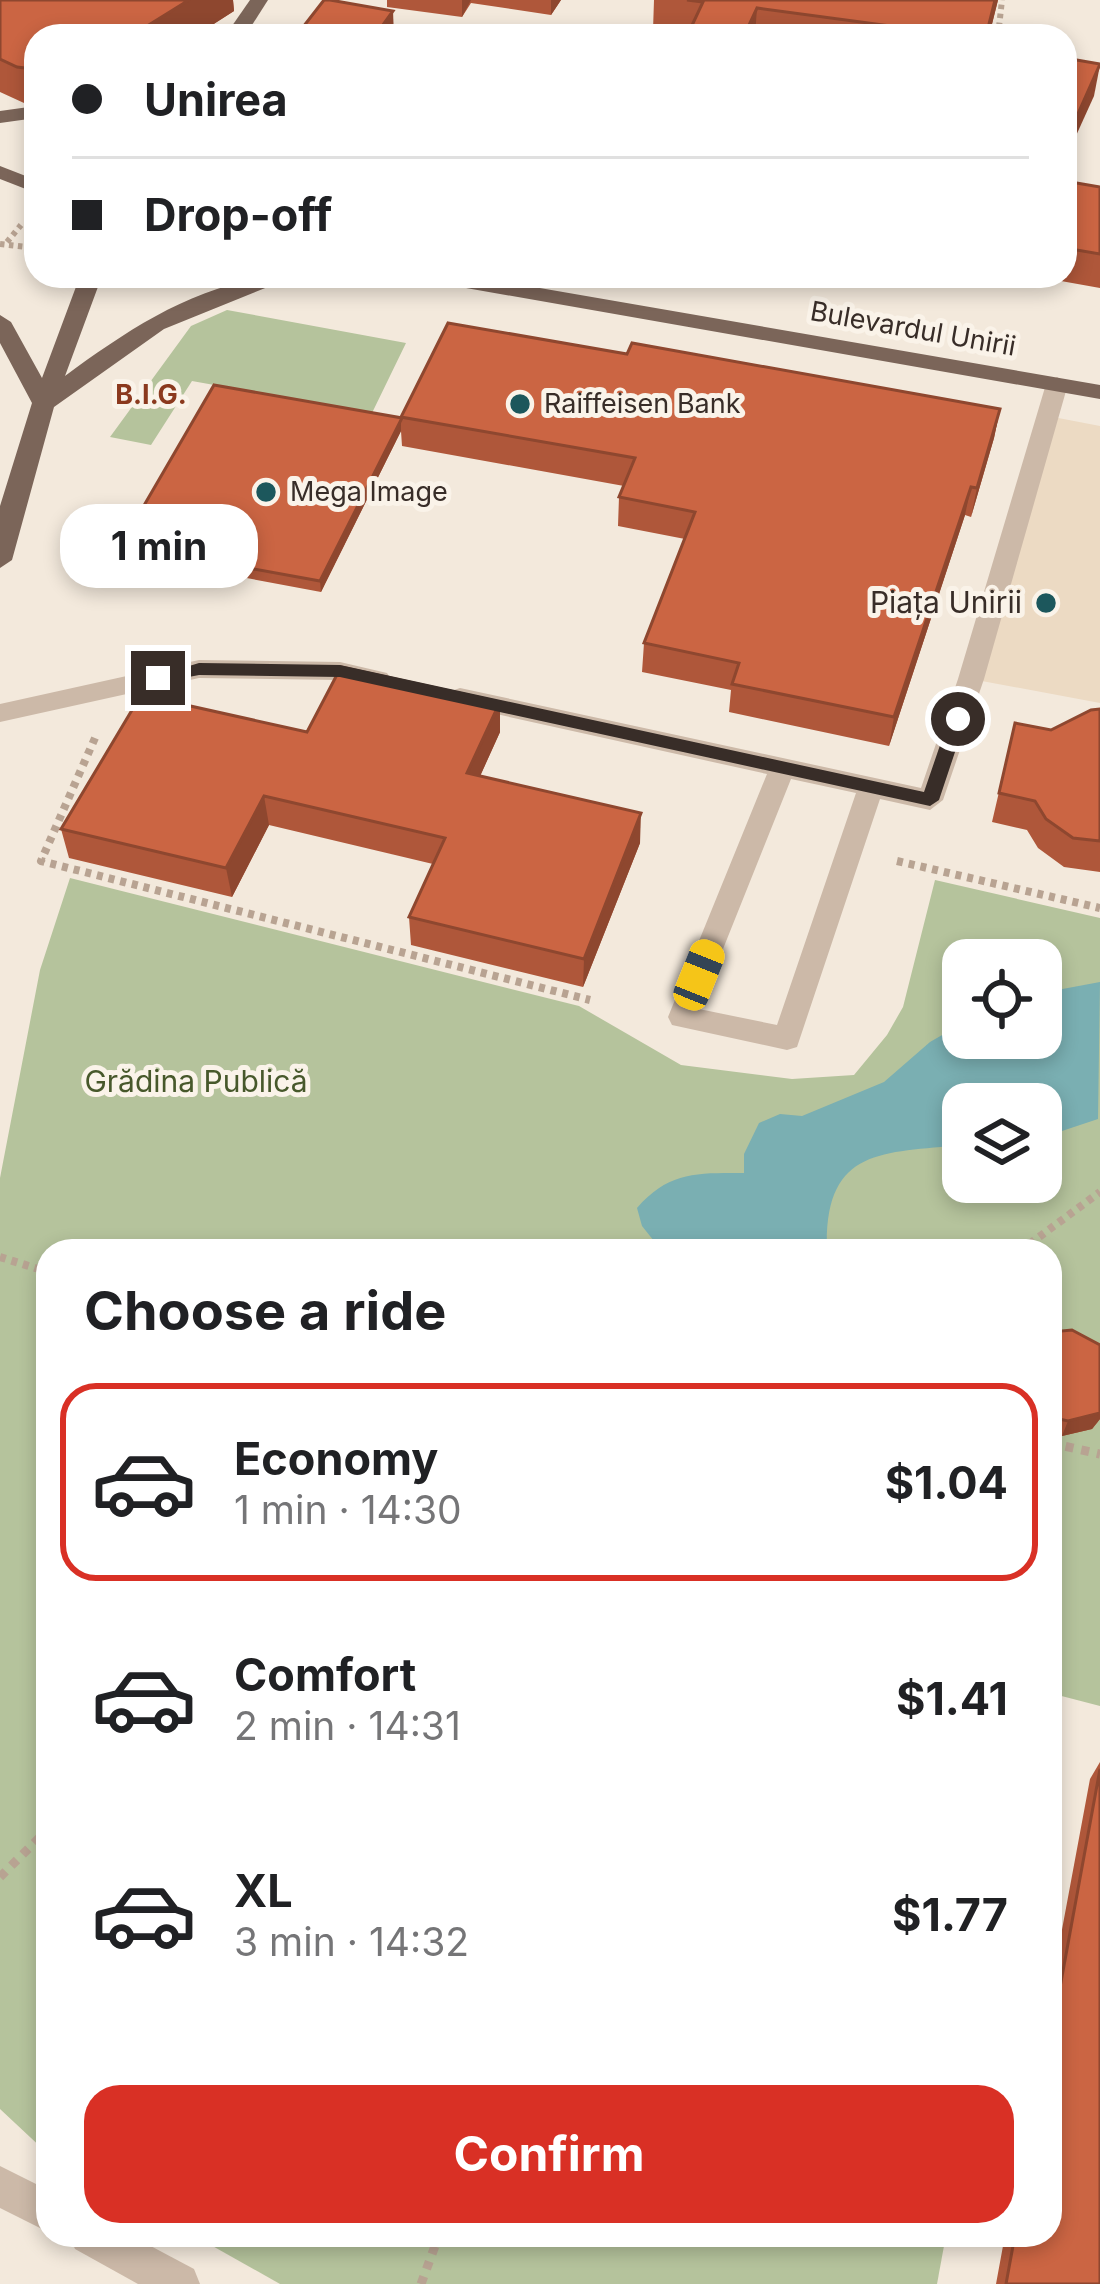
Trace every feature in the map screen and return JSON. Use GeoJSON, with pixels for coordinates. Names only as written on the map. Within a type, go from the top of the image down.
{"type":"FeatureCollection","features":[{"type":"Feature","properties":{"kind":"main road"},"geometry":{"type":"LineString","coordinates":[[0,560],[3,521],[87,288]]}},
{"type":"Feature","properties":{"kind":"main road"},"geometry":{"type":"LineString","coordinates":[[44,403],[100,358],[174,312],[234,288]]}},
{"type":"Feature","properties":{"kind":"main road","name":"Bulevardul Unirii"},"geometry":{"type":"LineString","coordinates":[[502,288],[1100,392]]}},
{"type":"Feature","properties":{"kind":"main road"},"geometry":{"type":"LineString","coordinates":[[0,322],[44,403]]}},
{"type":"Feature","properties":{"kind":"street"},"geometry":{"type":"LineString","coordinates":[[0,712],[199,669],[340,671],[930,800],[971,679],[1058,384]]}},
{"type":"Feature","properties":{"kind":"street"},"geometry":{"type":"LineString","coordinates":[[782,768],[682,1017],[788,1039],[871,787]]}},
{"type":"Feature","properties":{"kind":"street"},"geometry":{"type":"LineString","coordinates":[[0,2186],[36,2206]]}},
{"type":"Feature","properties":{"kind":"street"},"geometry":{"type":"LineString","coordinates":[[111,2247],[178,2284]]}},
{"type":"Feature","properties":{"kind":"path"},"geometry":{"type":"LineString","coordinates":[[117,687],[41,861],[590,1000]]}},
{"type":"Feature","properties":{"kind":"path"},"geometry":{"type":"LineString","coordinates":[[850,850],[1100,908]]}},
{"type":"Feature","properties":{"kind":"path"},"geometry":{"type":"LineString","coordinates":[[1036,1239],[1100,1192]]}},
{"type":"Feature","properties":{"kind":"path"},"geometry":{"type":"LineString","coordinates":[[0,1257],[36,1268]]}},
{"type":"Feature","properties":{"kind":"path"},"geometry":{"type":"LineString","coordinates":[[1062,1446],[1100,1454]]}},
{"type":"Feature","properties":{"kind":"path"},"geometry":{"type":"LineString","coordinates":[[0,1877],[36,1841]]}},
{"type":"Feature","properties":{"kind":"path"},"geometry":{"type":"LineString","coordinates":[[421,2284],[435,2247]]}},
{"type":"Feature","properties":{"kind":"green space"},"geometry":{"type":"Polygon","coordinates":[[[227,310],[406,343],[372,413],[192,381],[151,445],[110,437],[191,326],[227,310]]]}},
{"type":"Feature","properties":{"kind":"green space","name":"Grădina Publică"},"geometry":{"type":"Polygon","coordinates":[[[70,878],[579,1006],[681,1065],[792,1079],[854,1075],[887,1035],[903,1007],[935,880],[1100,918],[1100,1706],[1062,1696],[1062,1239],[36,1239],[36,2143],[0,2109],[0,1178],[40,970],[70,878]]]}},
{"type":"Feature","properties":{"kind":"green space"},"geometry":{"type":"Polygon","coordinates":[[[214,2247],[944,2247],[937,2284],[280,2284],[214,2247]]]}},
{"type":"Feature","properties":{"kind":"shaded area","name":"Piața Unirii"},"geometry":{"type":"Polygon","coordinates":[[[1048,416],[1100,426],[1100,703],[971,679],[1048,416]]]}},
{"type":"Feature","properties":{"kind":"water"},"geometry":{"type":"Polygon","coordinates":[[[1100,982],[1098,1119],[1062,1131],[1062,1083],[942,1083],[942,1147],[883,1155],[847,1174],[835,1192],[828,1239],[652,1239],[642,1226],[637,1208],[661,1187],[698,1174],[744,1173],[744,1154],[759,1123],[780,1114],[802,1116],[884,1082],[942,1035],[942,1059],[1062,1059],[1062,989],[1100,982]]]}},
{"type":"Feature","properties":{"kind":"building"},"geometry":{"type":"Polygon","coordinates":[[[0,0],[189,0],[150,24],[24,24],[24,68],[0,59],[0,0]]]}},
{"type":"Feature","properties":{"kind":"building"},"geometry":{"type":"Polygon","coordinates":[[[324,0],[393,11],[384,24],[305,24],[324,0]]]}},
{"type":"Feature","properties":{"kind":"building"},"geometry":{"type":"Polygon","coordinates":[[[687,0],[995,0],[989,24],[876,24],[757,8],[750,24],[693,24],[703,2],[687,0]]]}},
{"type":"Feature","properties":{"kind":"building"},"geometry":{"type":"Polygon","coordinates":[[[1077,60],[1100,64],[1077,116],[1077,60]]]}},
{"type":"Feature","properties":{"kind":"building"},"geometry":{"type":"Polygon","coordinates":[[[1077,183],[1100,187],[1100,254],[1077,250],[1077,183]]]}},
{"type":"Feature","properties":{"kind":"building"},"geometry":{"type":"Polygon","coordinates":[[[448,323],[627,354],[632,343],[1000,409],[977,488],[971,487],[894,717],[732,684],[739,663],[644,643],[695,512],[619,497],[635,458],[401,417],[448,323]]]}},
{"type":"Feature","properties":{"kind":"building","name":"Mega Image"},"geometry":{"type":"Polygon","coordinates":[[[214,385],[402,418],[320,581],[121,545],[214,385]]]}},
{"type":"Feature","properties":{"kind":"building"},"geometry":{"type":"Polygon","coordinates":[[[341,667],[500,702],[467,773],[641,813],[584,959],[409,917],[445,838],[264,796],[226,868],[61,829],[141,695],[307,732],[341,667]]]}},
{"type":"Feature","properties":{"kind":"building"},"geometry":{"type":"Polygon","coordinates":[[[1100,709],[1100,841],[1073,838],[1046,819],[1035,801],[999,793],[1015,723],[1051,730],[1100,709]]]}},
{"type":"Feature","properties":{"kind":"building"},"geometry":{"type":"Polygon","coordinates":[[[1072,1330],[1100,1345],[1100,1413],[1062,1420],[1062,1331],[1072,1330]]]}},
{"type":"Feature","properties":{"kind":"building"},"geometry":{"type":"Polygon","coordinates":[[[1100,1769],[1100,2284],[1006,2284],[1013,2247],[1062,2247],[1062,1976],[1100,1769]]]}},
{"type":"Feature","properties":{"kind":"place","name":"Raiffeisen Bank"},"geometry":{"type":"Point","coordinates":[520,404]}},
{"type":"Feature","properties":{"kind":"place","name":"Mega Image"},"geometry":{"type":"Point","coordinates":[266,492]}},
{"type":"Feature","properties":{"kind":"place","name":"Piața Unirii"},"geometry":{"type":"Point","coordinates":[1046,603]}},
{"type":"Feature","properties":{"kind":"district","name":"B.I.G."},"geometry":{"type":"Point","coordinates":[151,395]}},
{"type":"Feature","properties":{"kind":"route"},"geometry":{"type":"LineString","coordinates":[[158,678],[199,669],[340,671],[930,800],[958,719]]}}]}
